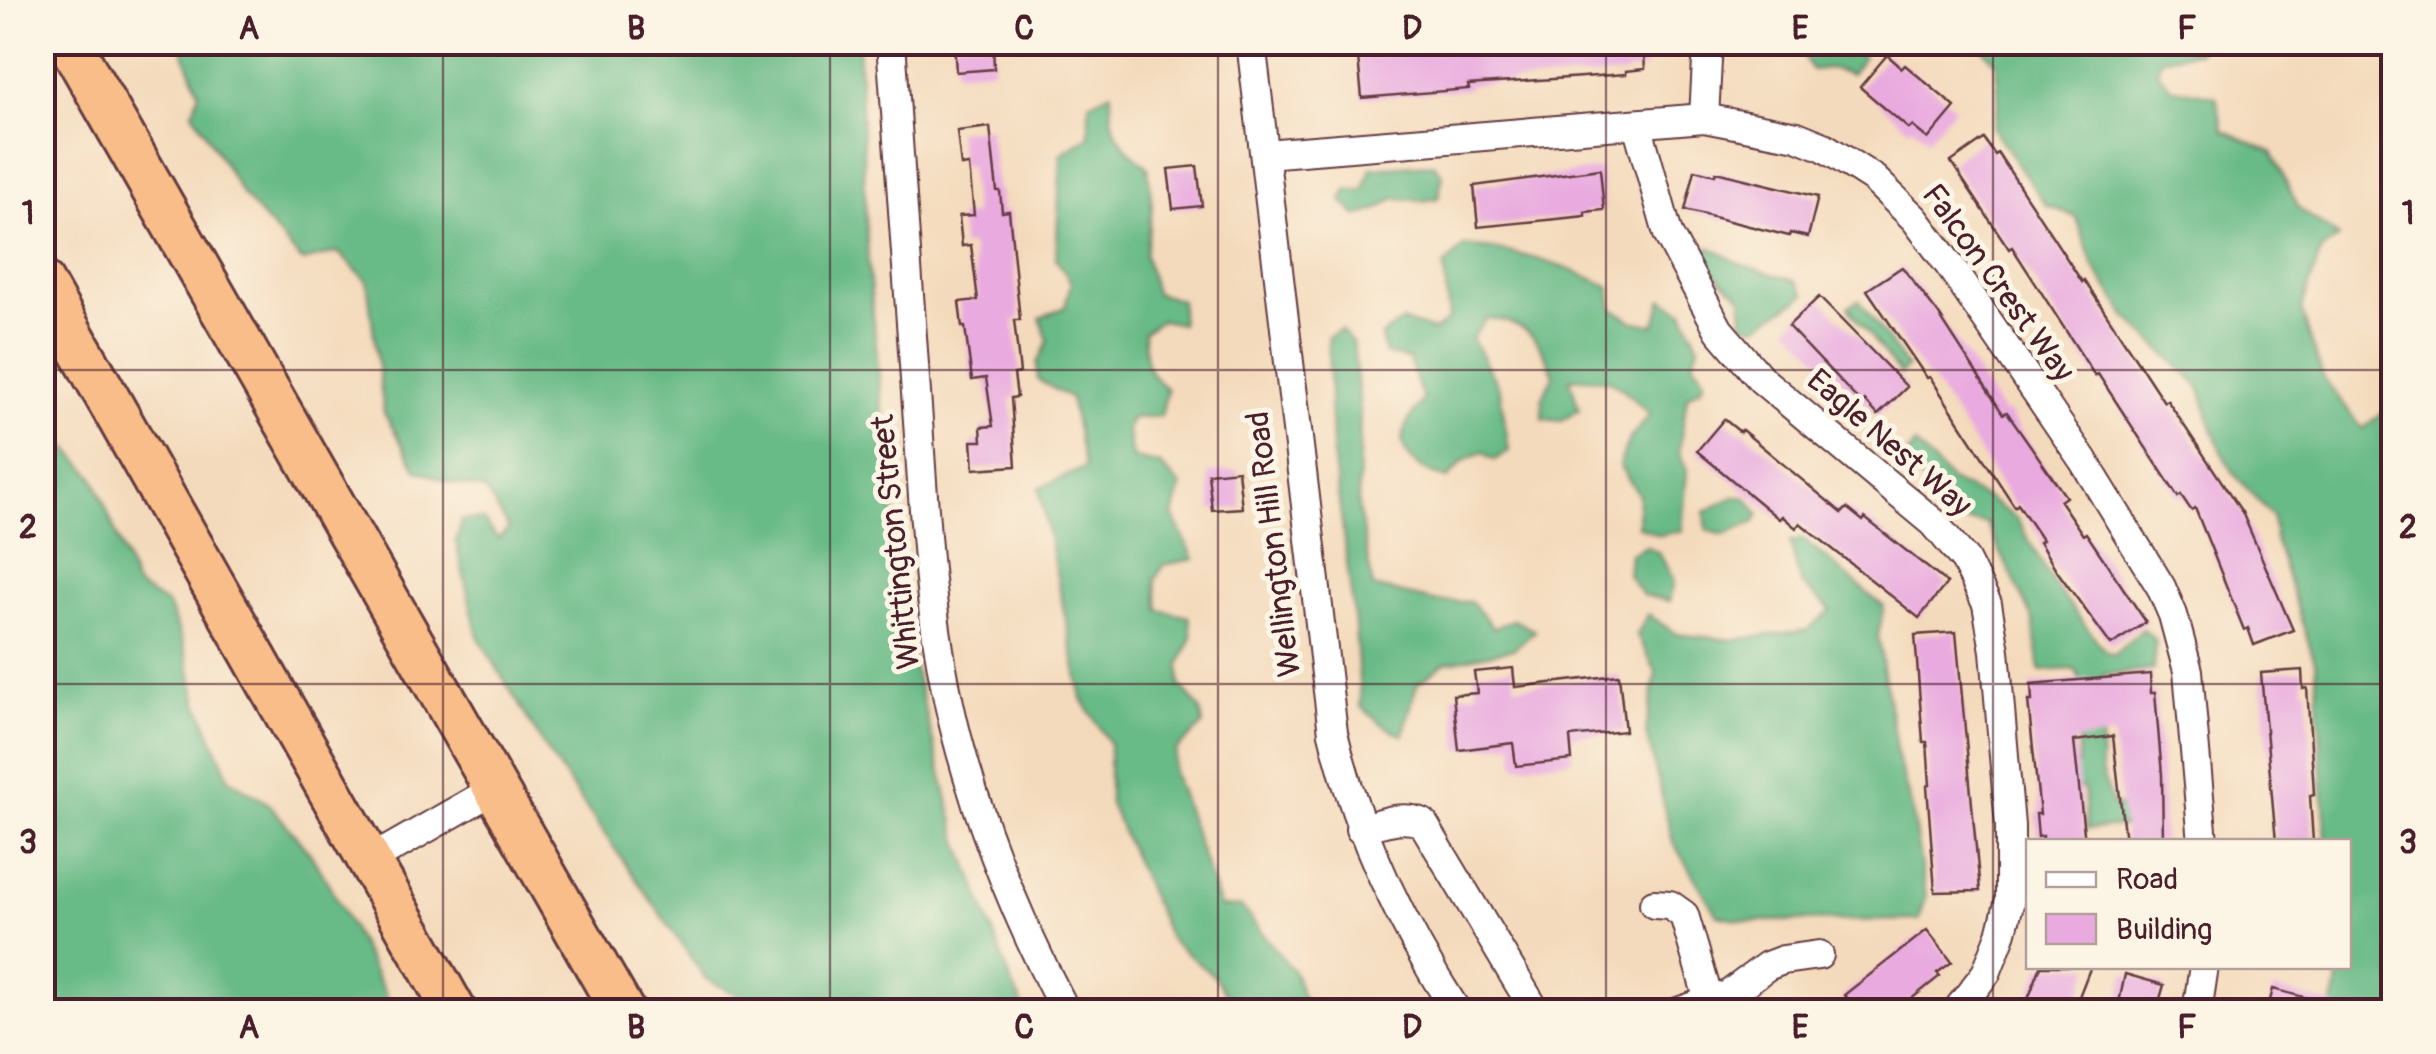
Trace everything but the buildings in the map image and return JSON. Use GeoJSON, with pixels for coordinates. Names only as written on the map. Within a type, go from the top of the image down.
{"type":"FeatureCollection","features":[{"type":"Feature","properties":{"kind":"highway"},"geometry":{"type":"LineString","coordinates":[[69,42],[623,1012]]}},
{"type":"Feature","properties":{"kind":"highway"},"geometry":{"type":"LineString","coordinates":[[42,282],[455,1012]]}},
{"type":"Feature","properties":{"kind":"street","name":"Whittington Street"},"geometry":{"type":"LineString","coordinates":[[891,42],[926,541],[946,687],[969,780],[992,846],[1066,1012]]}},
{"type":"Feature","properties":{"kind":"street","name":"Wellington Hill Road"},"geometry":{"type":"LineString","coordinates":[[1250,42],[1324,674],[1337,752],[1360,829],[1414,942],[1457,1012]]}},
{"type":"Feature","properties":{"kind":"street"},"geometry":{"type":"LineString","coordinates":[[1704,118],[1708,42]]}},
{"type":"Feature","properties":{"kind":"street","name":"Falcon Crest Way"},"geometry":{"type":"LineString","coordinates":[[1265,154],[1704,118],[1797,136],[1824,147],[1874,179],[1914,219],[1983,315],[2083,460],[2147,562],[2173,615],[2188,672],[2203,839]]}},
{"type":"Feature","properties":{"kind":"street","name":"Eagle Nest Way"},"geometry":{"type":"LineString","coordinates":[[1637,124],[1668,234],[1719,330],[1762,380],[1934,523],[1965,560],[1986,604],[1995,651],[2008,807],[2010,900],[1986,973],[1956,1012]]}},
{"type":"Feature","properties":{"kind":"street"},"geometry":{"type":"LineString","coordinates":[[370,861],[495,788]]}},
{"type":"Feature","properties":{"kind":"street"},"geometry":{"type":"LineString","coordinates":[[1360,829],[1398,818],[1423,823],[1536,1012]]}},
{"type":"Feature","properties":{"kind":"street"},"geometry":{"type":"LineString","coordinates":[[1654,904],[1670,904],[1684,916],[1710,1004]]}},
{"type":"Feature","properties":{"kind":"street"},"geometry":{"type":"LineString","coordinates":[[1678,1012],[1728,995],[1767,966],[1819,955]]}},
{"type":"Feature","properties":{"kind":"street"},"geometry":{"type":"LineString","coordinates":[[2197,1012],[2204,969]]}},
{"type":"Feature","properties":{"kind":"green space"},"geometry":{"type":"Polygon","coordinates":[[[180,43],[858,43],[868,262],[889,481],[914,668],[958,838],[1012,984],[1026,1011],[771,1011],[706,979],[548,753],[478,636],[456,542],[462,520],[483,520],[498,539],[509,528],[485,490],[417,470],[384,413],[367,281],[338,252],[302,261],[244,197],[193,112],[199,92],[180,43]]]}},
{"type":"Feature","properties":{"kind":"green space"},"geometry":{"type":"Polygon","coordinates":[[[1796,43],[1854,43],[1863,58],[1851,74],[1829,68],[1812,70],[1796,43]]]}},
{"type":"Feature","properties":{"kind":"green space"},"geometry":{"type":"Polygon","coordinates":[[[1978,43],[2202,43],[2199,51],[2162,58],[2157,71],[2172,88],[2216,96],[2223,130],[2272,152],[2299,209],[2339,237],[2321,251],[2301,310],[2323,378],[2363,429],[2386,409],[2393,413],[2393,1011],[2331,1011],[2338,985],[2337,969],[2351,969],[2351,839],[2326,839],[2316,665],[2275,540],[2272,516],[2236,476],[2220,450],[2199,386],[2126,316],[2093,265],[2076,217],[2046,205],[1993,128],[1999,101],[1996,63],[1978,43]]]}},
{"type":"Feature","properties":{"kind":"green space"},"geometry":{"type":"Polygon","coordinates":[[[1111,92],[1118,135],[1148,167],[1152,207],[1145,255],[1155,293],[1181,300],[1181,324],[1161,320],[1144,332],[1147,364],[1167,389],[1161,416],[1131,418],[1127,429],[1132,458],[1160,465],[1181,486],[1173,515],[1194,559],[1163,565],[1155,580],[1159,610],[1189,617],[1192,637],[1180,664],[1180,685],[1200,709],[1203,725],[1176,750],[1173,772],[1220,907],[1241,907],[1294,972],[1306,1006],[1304,1011],[1238,1011],[1214,976],[1170,940],[1109,802],[1109,743],[1082,699],[1039,488],[1085,468],[1070,398],[1038,380],[1037,363],[1048,341],[1040,318],[1065,307],[1071,282],[1056,259],[1061,154],[1089,136],[1089,103],[1111,92]]]}},
{"type":"Feature","properties":{"kind":"green space"},"geometry":{"type":"Polygon","coordinates":[[[1434,164],[1443,175],[1438,198],[1395,198],[1379,209],[1357,216],[1342,201],[1347,190],[1364,190],[1371,168],[1434,164]]]}},
{"type":"Feature","properties":{"kind":"green space"},"geometry":{"type":"Polygon","coordinates":[[[1465,246],[1521,255],[1593,279],[1610,287],[1613,309],[1634,322],[1655,325],[1662,299],[1683,311],[1699,346],[1693,361],[1705,379],[1701,388],[1687,396],[1679,452],[1687,470],[1682,531],[1659,535],[1638,526],[1639,495],[1619,465],[1629,440],[1650,415],[1615,384],[1585,378],[1570,379],[1579,410],[1561,421],[1543,419],[1542,398],[1554,375],[1531,334],[1502,320],[1487,318],[1472,338],[1500,390],[1509,451],[1495,460],[1482,452],[1464,460],[1448,479],[1422,468],[1408,455],[1405,428],[1423,399],[1409,359],[1385,354],[1381,336],[1402,321],[1435,331],[1449,319],[1444,266],[1465,246]]]}},
{"type":"Feature","properties":{"kind":"green space"},"geometry":{"type":"Polygon","coordinates":[[[1710,247],[1742,265],[1796,281],[1805,295],[1757,326],[1743,324],[1742,297],[1717,276],[1703,254],[1710,247]]]}},
{"type":"Feature","properties":{"kind":"green space"},"geometry":{"type":"Polygon","coordinates":[[[1859,300],[1907,367],[1900,374],[1848,307],[1859,300]]]}},
{"type":"Feature","properties":{"kind":"green space"},"geometry":{"type":"Polygon","coordinates":[[[1341,330],[1353,344],[1360,408],[1358,506],[1373,587],[1434,601],[1471,602],[1494,628],[1513,620],[1535,631],[1513,649],[1445,663],[1417,684],[1403,735],[1361,707],[1355,625],[1332,447],[1328,337],[1341,330]]]}},
{"type":"Feature","properties":{"kind":"green space"},"geometry":{"type":"Polygon","coordinates":[[[43,434],[67,447],[94,477],[136,586],[168,605],[183,643],[198,703],[229,779],[269,804],[309,852],[394,1011],[43,1011],[43,434]]]}},
{"type":"Feature","properties":{"kind":"green space"},"geometry":{"type":"Polygon","coordinates":[[[1915,444],[1951,481],[2017,519],[2054,585],[2105,651],[2114,655],[2143,629],[2155,640],[2153,670],[2102,675],[2101,771],[2112,805],[2134,809],[2153,824],[2087,829],[2084,789],[2070,784],[2066,770],[2078,764],[2079,675],[2073,669],[2040,671],[2033,619],[1986,523],[1958,521],[1904,460],[1915,444]]]}},
{"type":"Feature","properties":{"kind":"green space"},"geometry":{"type":"Polygon","coordinates":[[[1735,496],[1747,498],[1759,514],[1755,522],[1724,535],[1707,530],[1705,512],[1735,496]]]}},
{"type":"Feature","properties":{"kind":"green space"},"geometry":{"type":"Polygon","coordinates":[[[1803,539],[1884,607],[1878,636],[1926,897],[1919,920],[1746,921],[1717,915],[1673,842],[1646,731],[1656,672],[1637,635],[1648,614],[1676,634],[1734,640],[1808,630],[1831,610],[1801,584],[1790,542],[1803,539]]]}},
{"type":"Feature","properties":{"kind":"green space"},"geometry":{"type":"Polygon","coordinates":[[[1647,546],[1659,553],[1674,581],[1669,601],[1642,595],[1628,575],[1630,554],[1647,546]]]}}]}
